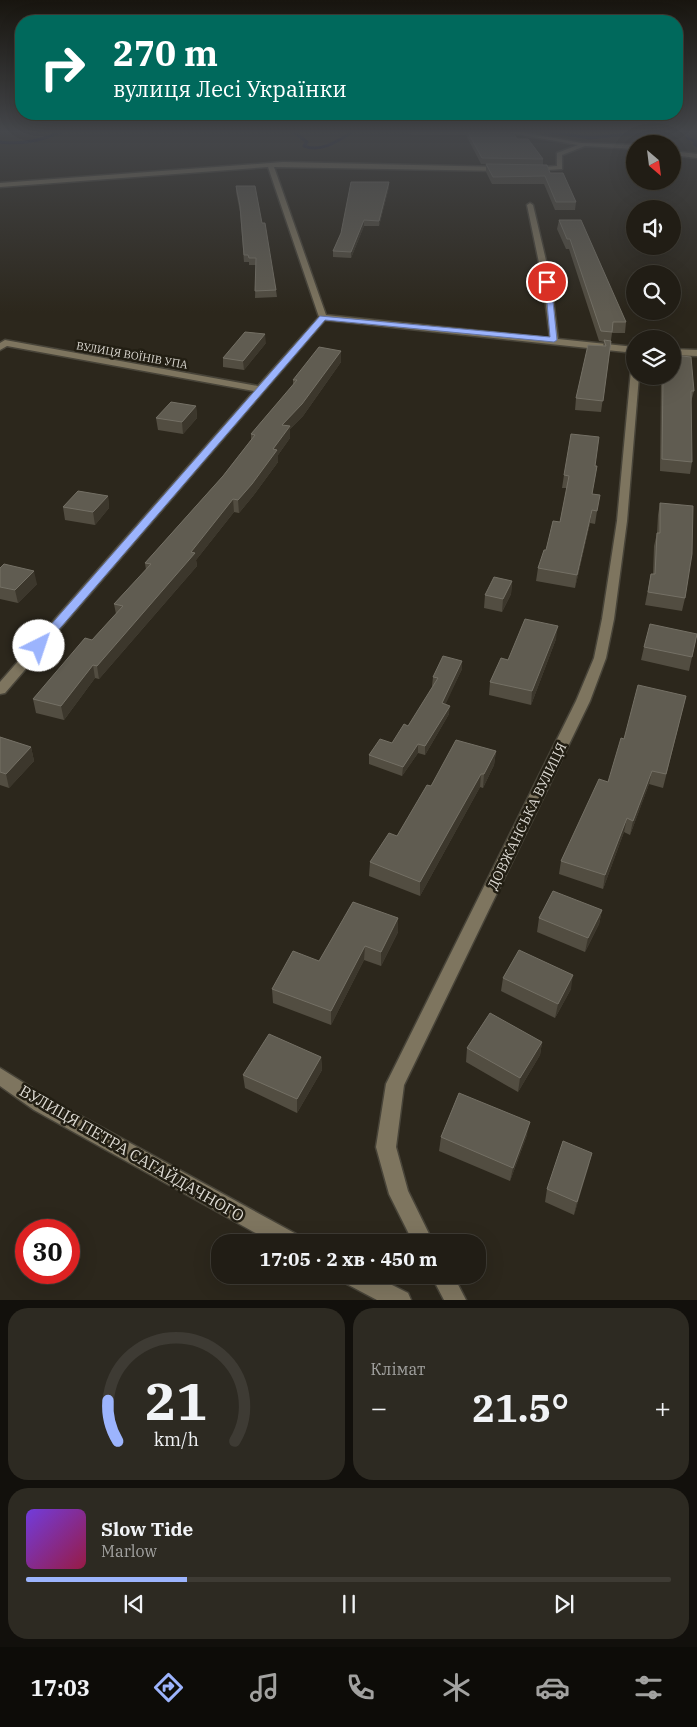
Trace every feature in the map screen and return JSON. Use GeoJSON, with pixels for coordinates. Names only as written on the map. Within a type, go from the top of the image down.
{"type":"FeatureCollection","features":[{"type":"Feature","properties":{"kind":"street"},"geometry":{"type":"LineString","coordinates":[[279,192],[323,317]]}},
{"type":"Feature","properties":{"kind":"street"},"geometry":{"type":"LineString","coordinates":[[530,205],[547,282],[554,340]]}},
{"type":"Feature","properties":{"kind":"street"},"geometry":{"type":"LineString","coordinates":[[323,317],[626,349]]}},
{"type":"Feature","properties":{"kind":"street"},"geometry":{"type":"LineString","coordinates":[[0,690],[323,317]]}},
{"type":"Feature","properties":{"kind":"street","name":"ВУЛИЦЯ ВОЇНІВ УПА"},"geometry":{"type":"LineString","coordinates":[[0,347],[5,343],[261,389]]}},
{"type":"Feature","properties":{"kind":"street"},"geometry":{"type":"LineString","coordinates":[[681,352],[697,353]]}},
{"type":"Feature","properties":{"kind":"street","name":"ДОВЖАНСЬКА ВУЛИЦЯ"},"geometry":{"type":"LineString","coordinates":[[419,1234],[399,1194],[386,1147],[395,1084],[583,701],[600,658],[608,619],[622,521],[634,385]]}},
{"type":"Feature","properties":{"kind":"street","name":"ВУЛИЦЯ ПЕТРА САГАЙДАЧНОГО"},"geometry":{"type":"LineString","coordinates":[[0,1076],[41,1104],[277,1234]]}},
{"type":"Feature","properties":{"kind":"street"},"geometry":{"type":"LineString","coordinates":[[368,1284],[401,1300]]}},
{"type":"Feature","properties":{"kind":"street"},"geometry":{"type":"LineString","coordinates":[[446,1284],[456,1300]]}},
{"type":"Feature","properties":{"kind":"building"},"geometry":{"type":"Polygon","coordinates":[[[237,192],[256,192],[262,223],[265,223],[276,290],[255,291],[256,258],[249,258],[248,255],[244,255],[237,192]]]}},
{"type":"Feature","properties":{"kind":"building"},"geometry":{"type":"Polygon","coordinates":[[[349,192],[387,192],[379,221],[364,220],[351,252],[333,251],[341,233],[349,192]]]}},
{"type":"Feature","properties":{"kind":"building"},"geometry":{"type":"Polygon","coordinates":[[[552,192],[571,192],[576,202],[556,202],[552,192]]]}},
{"type":"Feature","properties":{"kind":"building"},"geometry":{"type":"Polygon","coordinates":[[[559,220],[581,220],[626,322],[613,322],[612,332],[601,331],[570,239],[567,239],[559,220]]]}},
{"type":"Feature","properties":{"kind":"building"},"geometry":{"type":"Polygon","coordinates":[[[245,332],[265,334],[243,361],[223,358],[245,332]]]}},
{"type":"Feature","properties":{"kind":"building"},"geometry":{"type":"Polygon","coordinates":[[[604,340],[611,341],[603,401],[576,398],[588,345],[606,346],[604,340]]]}},
{"type":"Feature","properties":{"kind":"building"},"geometry":{"type":"Polygon","coordinates":[[[319,347],[341,351],[302,404],[282,425],[290,426],[273,449],[277,450],[252,484],[238,500],[233,499],[191,552],[195,553],[97,666],[93,665],[61,706],[33,699],[85,638],[92,640],[123,606],[114,604],[151,564],[145,563],[223,476],[255,435],[251,434],[297,380],[293,380],[319,347]]]}},
{"type":"Feature","properties":{"kind":"building"},"geometry":{"type":"Polygon","coordinates":[[[681,356],[691,357],[694,391],[691,391],[692,462],[662,459],[663,385],[681,385],[681,356]]]}},
{"type":"Feature","properties":{"kind":"building"},"geometry":{"type":"Polygon","coordinates":[[[171,402],[196,406],[182,422],[156,418],[171,402]]]}},
{"type":"Feature","properties":{"kind":"building"},"geometry":{"type":"Polygon","coordinates":[[[571,434],[599,437],[595,466],[597,466],[592,494],[600,495],[597,511],[592,510],[577,575],[538,568],[544,550],[546,550],[553,521],[560,522],[569,476],[564,475],[571,434]]]}},
{"type":"Feature","properties":{"kind":"building"},"geometry":{"type":"Polygon","coordinates":[[[78,491],[108,496],[93,512],[63,507],[78,491]]]}},
{"type":"Feature","properties":{"kind":"building"},"geometry":{"type":"Polygon","coordinates":[[[660,503],[693,506],[692,554],[685,598],[648,592],[651,574],[655,574],[657,533],[660,533],[660,503]]]}},
{"type":"Feature","properties":{"kind":"building"},"geometry":{"type":"Polygon","coordinates":[[[4,564],[34,571],[15,590],[0,587],[0,568],[4,564]]]}},
{"type":"Feature","properties":{"kind":"building"},"geometry":{"type":"Polygon","coordinates":[[[494,577],[512,581],[503,599],[485,595],[494,577]]]}},
{"type":"Feature","properties":{"kind":"building"},"geometry":{"type":"Polygon","coordinates":[[[525,619],[558,626],[532,691],[490,682],[501,658],[508,660],[525,619]]]}},
{"type":"Feature","properties":{"kind":"building"},"geometry":{"type":"Polygon","coordinates":[[[650,624],[697,634],[692,657],[644,647],[650,624]]]}},
{"type":"Feature","properties":{"kind":"building"},"geometry":{"type":"Polygon","coordinates":[[[443,656],[462,661],[442,703],[450,706],[425,746],[418,744],[403,767],[369,755],[380,739],[392,743],[404,724],[408,726],[438,678],[433,677],[443,656]]]}},
{"type":"Feature","properties":{"kind":"building"},"geometry":{"type":"Polygon","coordinates":[[[638,685],[686,696],[666,774],[652,771],[633,821],[627,818],[605,875],[561,861],[599,779],[608,782],[621,738],[624,739],[638,685]]]}},
{"type":"Feature","properties":{"kind":"building"},"geometry":{"type":"Polygon","coordinates":[[[0,737],[31,747],[6,774],[0,772],[0,737]]]}},
{"type":"Feature","properties":{"kind":"building"},"geometry":{"type":"Polygon","coordinates":[[[456,740],[496,751],[420,882],[370,862],[389,833],[397,836],[427,785],[431,786],[456,740]]]}},
{"type":"Feature","properties":{"kind":"building"},"geometry":{"type":"Polygon","coordinates":[[[553,891],[602,910],[588,938],[539,918],[553,891]]]}},
{"type":"Feature","properties":{"kind":"building"},"geometry":{"type":"Polygon","coordinates":[[[353,902],[398,918],[381,952],[365,946],[331,1011],[272,989],[293,951],[319,961],[353,902]]]}},
{"type":"Feature","properties":{"kind":"building"},"geometry":{"type":"Polygon","coordinates":[[[519,950],[573,975],[558,1004],[503,978],[519,950]]]}},
{"type":"Feature","properties":{"kind":"building"},"geometry":{"type":"Polygon","coordinates":[[[490,1013],[542,1042],[520,1078],[467,1048],[490,1013]]]}},
{"type":"Feature","properties":{"kind":"building"},"geometry":{"type":"Polygon","coordinates":[[[269,1034],[321,1057],[297,1099],[243,1075],[269,1034]]]}},
{"type":"Feature","properties":{"kind":"building"},"geometry":{"type":"Polygon","coordinates":[[[459,1093],[530,1122],[513,1168],[441,1137],[459,1093]]]}},
{"type":"Feature","properties":{"kind":"building"},"geometry":{"type":"Polygon","coordinates":[[[563,1141],[592,1153],[577,1202],[547,1189],[563,1141]]]}},
{"type":"Feature","properties":{"kind":"route"},"geometry":{"type":"LineString","coordinates":[[39,646],[323,317],[554,340],[547,282]]}}]}
